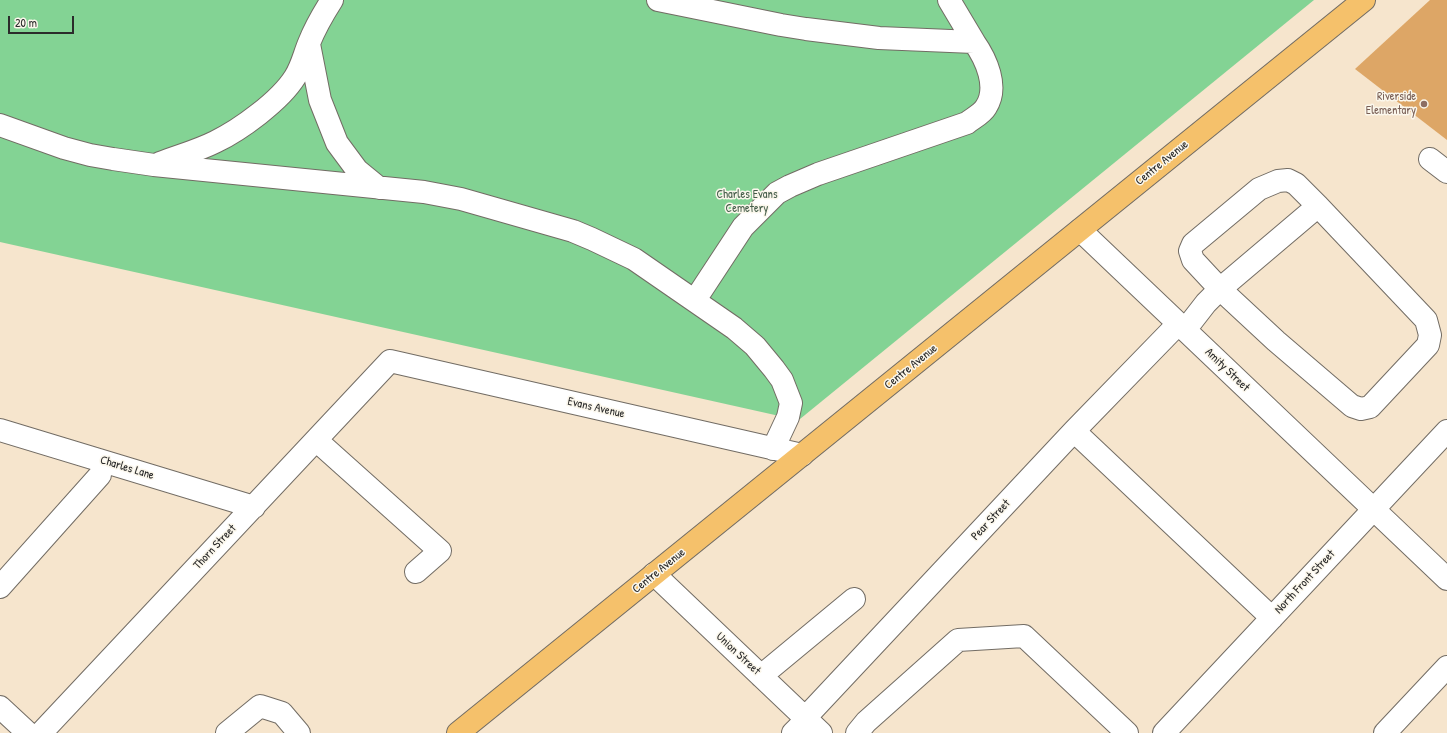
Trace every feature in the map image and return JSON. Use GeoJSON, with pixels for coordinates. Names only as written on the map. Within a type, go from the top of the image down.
{"type":"FeatureCollection","features":[{"type":"Feature","properties":{"kind":"main road","name":"Centre Avenue"},"geometry":{"type":"LineString","coordinates":[[458,733],[1364,0]]}},
{"type":"Feature","properties":{"kind":"street"},"geometry":{"type":"LineString","coordinates":[[154,165],[216,142],[266,108],[279,96],[294,78],[302,64],[309,43],[321,16],[332,0]]}},
{"type":"Feature","properties":{"kind":"street"},"geometry":{"type":"LineString","coordinates":[[658,0],[806,29],[886,39],[974,42]]}},
{"type":"Feature","properties":{"kind":"street"},"geometry":{"type":"LineString","coordinates":[[695,300],[743,227],[777,193],[818,174],[954,129],[967,123],[986,108],[992,97],[989,70],[982,54],[949,0]]}},
{"type":"Feature","properties":{"kind":"street"},"geometry":{"type":"LineString","coordinates":[[309,43],[320,100],[336,143],[356,170],[379,188]]}},
{"type":"Feature","properties":{"kind":"street"},"geometry":{"type":"LineString","coordinates":[[0,125],[64,148],[113,159],[154,165],[424,192],[461,199],[592,239],[634,259],[695,300],[734,328],[755,346],[766,358],[782,380],[791,403],[788,417],[773,449]]}},
{"type":"Feature","properties":{"kind":"street"},"geometry":{"type":"LineString","coordinates":[[1430,159],[1447,172]]}},
{"type":"Feature","properties":{"kind":"street"},"geometry":{"type":"LineString","coordinates":[[1288,180],[1296,184],[1318,206],[1426,320],[1430,335],[1428,345],[1370,407],[1361,408],[1352,406],[1276,341],[1193,260],[1190,251],[1193,244],[1259,189],[1278,181],[1288,180]]}},
{"type":"Feature","properties":{"kind":"street","name":"Pear Street"},"geometry":{"type":"LineString","coordinates":[[807,726],[1074,431],[1220,288],[1318,206]]}},
{"type":"Feature","properties":{"kind":"street","name":"Amity Street"},"geometry":{"type":"LineString","coordinates":[[1080,230],[1447,579]]}},
{"type":"Feature","properties":{"kind":"street","name":"Evans Avenue"},"geometry":{"type":"LineString","coordinates":[[390,361],[802,455]]}},
{"type":"Feature","properties":{"kind":"street","name":"Thorn Street"},"geometry":{"type":"LineString","coordinates":[[40,733],[390,361]]}},
{"type":"Feature","properties":{"kind":"street","name":"Charles Lane"},"geometry":{"type":"LineString","coordinates":[[0,430],[254,507]]}},
{"type":"Feature","properties":{"kind":"street"},"geometry":{"type":"LineString","coordinates":[[1074,431],[1272,618]]}},
{"type":"Feature","properties":{"kind":"street","name":"North Front Street"},"geometry":{"type":"LineString","coordinates":[[1164,733],[1447,431]]}},
{"type":"Feature","properties":{"kind":"street"},"geometry":{"type":"LineString","coordinates":[[316,440],[440,551],[416,572]]}},
{"type":"Feature","properties":{"kind":"street"},"geometry":{"type":"LineString","coordinates":[[0,587],[100,475]]}},
{"type":"Feature","properties":{"kind":"street","name":"Union Street"},"geometry":{"type":"LineString","coordinates":[[654,574],[761,676],[807,726]]}},
{"type":"Feature","properties":{"kind":"street"},"geometry":{"type":"LineString","coordinates":[[761,676],[854,599]]}},
{"type":"Feature","properties":{"kind":"street"},"geometry":{"type":"LineString","coordinates":[[857,733],[866,722],[958,640],[1024,636],[1127,733]]}},
{"type":"Feature","properties":{"kind":"street"},"geometry":{"type":"LineString","coordinates":[[1385,733],[1447,667]]}},
{"type":"Feature","properties":{"kind":"street"},"geometry":{"type":"LineString","coordinates":[[227,733],[260,706],[282,713],[299,733]]}},
{"type":"Feature","properties":{"kind":"street"},"geometry":{"type":"LineString","coordinates":[[0,707],[28,733]]}},
{"type":"Feature","properties":{"kind":"green space","name":"Charles Evans Cemetery"},"geometry":{"type":"Polygon","coordinates":[[[0,0],[1314,0],[800,419],[775,415],[0,242],[0,0]]]}},
{"type":"Feature","properties":{"kind":"building","name":"Riverside Elementary"},"geometry":{"type":"Polygon","coordinates":[[[1430,0],[1447,0],[1447,140],[1355,69],[1430,0]]]}},
{"type":"Feature","properties":{"kind":"place","name":"Riverside Elementary"},"geometry":{"type":"Point","coordinates":[1424,104]}}]}
